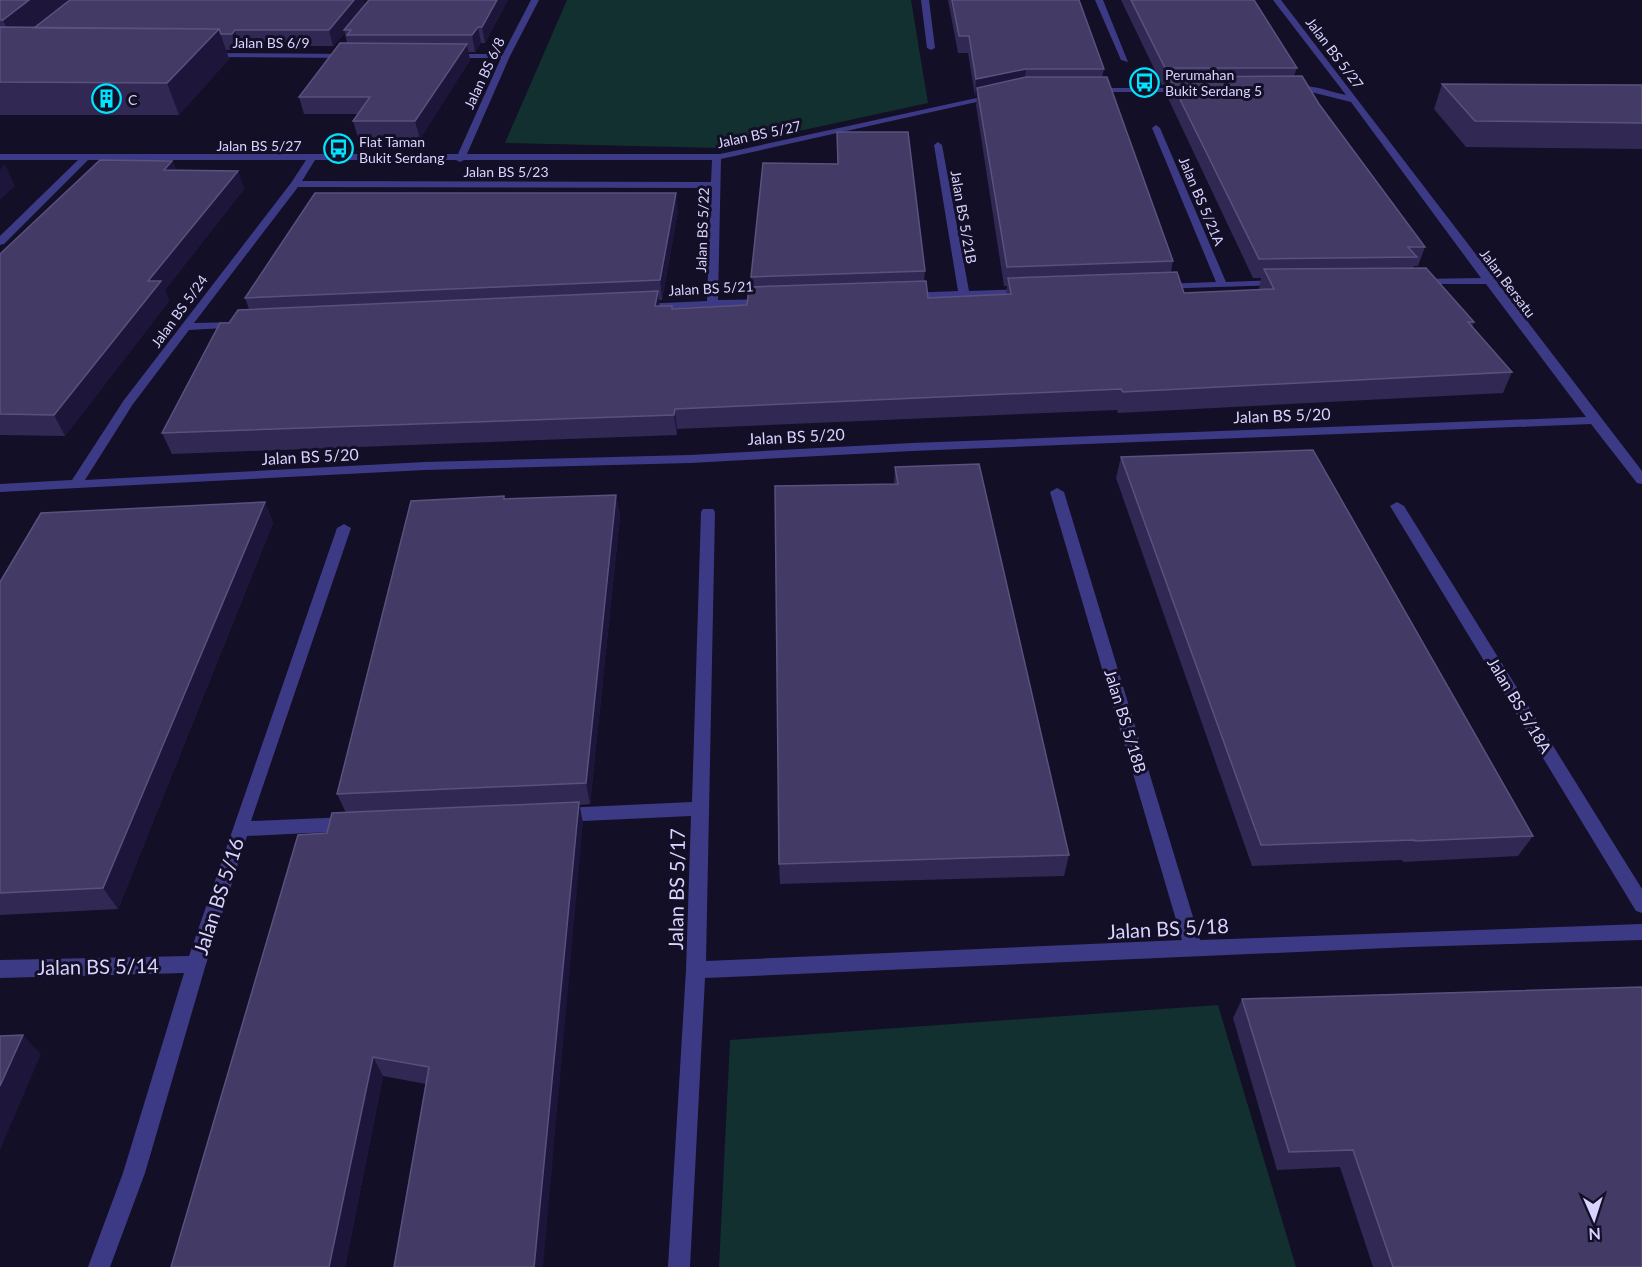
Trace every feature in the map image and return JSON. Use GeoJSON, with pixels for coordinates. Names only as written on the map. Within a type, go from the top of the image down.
{"type":"FeatureCollection","features":[{"type":"Feature","properties":{"kind":"street","name":"Jalan BS 6/8"},"geometry":{"type":"LineString","coordinates":[[460,159],[506,56],[535,0]]}},
{"type":"Feature","properties":{"kind":"street"},"geometry":{"type":"LineString","coordinates":[[925,0],[931,48]]}},
{"type":"Feature","properties":{"kind":"street"},"geometry":{"type":"LineString","coordinates":[[1099,0],[1125,60]]}},
{"type":"Feature","properties":{"kind":"street","name":"Jalan BS 5/27"},"geometry":{"type":"LineString","coordinates":[[1277,0],[1355,100]]}},
{"type":"Feature","properties":{"kind":"street"},"geometry":{"type":"LineString","coordinates":[[333,56],[341,47]]}},
{"type":"Feature","properties":{"kind":"street","name":"Jalan BS 6/9"},"geometry":{"type":"LineString","coordinates":[[194,55],[356,56]]}},
{"type":"Feature","properties":{"kind":"street"},"geometry":{"type":"LineString","coordinates":[[437,56],[506,56]]}},
{"type":"Feature","properties":{"kind":"street","name":"Jalan BS 5/27"},"geometry":{"type":"LineString","coordinates":[[1284,89],[1307,89],[1355,100]]}},
{"type":"Feature","properties":{"kind":"street"},"geometry":{"type":"LineString","coordinates":[[1086,90],[1202,90]]}},
{"type":"Feature","properties":{"kind":"street","name":"Jalan BS 5/27"},"geometry":{"type":"LineString","coordinates":[[0,157],[717,158],[1010,93]]}},
{"type":"Feature","properties":{"kind":"street","name":"Jalan Bersatu"},"geometry":{"type":"LineString","coordinates":[[1355,100],[1488,281],[1642,480]]}},
{"type":"Feature","properties":{"kind":"street","name":"Jalan BS 5/21A"},"geometry":{"type":"LineString","coordinates":[[1156,128],[1222,284]]}},
{"type":"Feature","properties":{"kind":"street","name":"Jalan BS 5/21B"},"geometry":{"type":"LineString","coordinates":[[938,145],[964,294]]}},
{"type":"Feature","properties":{"kind":"street"},"geometry":{"type":"LineString","coordinates":[[0,242],[85,158]]}},
{"type":"Feature","properties":{"kind":"street","name":"Jalan BS 5/22"},"geometry":{"type":"LineString","coordinates":[[712,303],[717,158]]}},
{"type":"Feature","properties":{"kind":"street","name":"Jalan BS 5/24"},"geometry":{"type":"LineString","coordinates":[[75,485],[128,403],[295,184],[311,159]]}},
{"type":"Feature","properties":{"kind":"street","name":"Jalan BS 5/23"},"geometry":{"type":"LineString","coordinates":[[295,184],[717,185]]}},
{"type":"Feature","properties":{"kind":"street"},"geometry":{"type":"LineString","coordinates":[[1407,282],[1488,281]]}},
{"type":"Feature","properties":{"kind":"street"},"geometry":{"type":"LineString","coordinates":[[1154,287],[1292,283]]}},
{"type":"Feature","properties":{"kind":"street"},"geometry":{"type":"LineString","coordinates":[[892,296],[1040,291]]}},
{"type":"Feature","properties":{"kind":"street","name":"Jalan BS 5/21"},"geometry":{"type":"LineString","coordinates":[[629,307],[784,300]]}},
{"type":"Feature","properties":{"kind":"street"},"geometry":{"type":"LineString","coordinates":[[187,327],[245,325]]}},
{"type":"Feature","properties":{"kind":"street","name":"Jalan BS 5/20"},"geometry":{"type":"LineString","coordinates":[[0,488],[425,466],[690,459],[912,447],[1594,420]]}},
{"type":"Feature","properties":{"kind":"street","name":"Jalan BS 5/18B"},"geometry":{"type":"LineString","coordinates":[[1058,492],[1194,950]]}},
{"type":"Feature","properties":{"kind":"street","name":"Jalan BS 5/18A"},"geometry":{"type":"LineString","coordinates":[[1397,506],[1642,905]]}},
{"type":"Feature","properties":{"kind":"street","name":"Jalan BS 5/17"},"geometry":{"type":"LineString","coordinates":[[679,1267],[696,970],[708,512]]}},
{"type":"Feature","properties":{"kind":"street","name":"Jalan BS 5/16"},"geometry":{"type":"LineString","coordinates":[[99,1267],[134,1173],[196,964],[240,829],[344,528]]}},
{"type":"Feature","properties":{"kind":"street"},"geometry":{"type":"LineString","coordinates":[[540,816],[700,809]]}},
{"type":"Feature","properties":{"kind":"street"},"geometry":{"type":"LineString","coordinates":[[240,829],[367,824]]}},
{"type":"Feature","properties":{"kind":"street","name":"Jalan BS 5/18"},"geometry":{"type":"LineString","coordinates":[[696,970],[1642,932]]}},
{"type":"Feature","properties":{"kind":"street","name":"Jalan BS 5/14"},"geometry":{"type":"LineString","coordinates":[[0,969],[196,964]]}},
{"type":"Feature","properties":{"kind":"green space"},"geometry":{"type":"Polygon","coordinates":[[[567,0],[911,0],[928,103],[720,148],[505,143],[567,0]]]}},
{"type":"Feature","properties":{"kind":"green space"},"geometry":{"type":"Polygon","coordinates":[[[1218,1005],[1296,1267],[719,1267],[730,1040],[1218,1005]]]}},
{"type":"Feature","properties":{"kind":"building"},"geometry":{"type":"Polygon","coordinates":[[[0,0],[29,0],[0,20],[0,0]]]}},
{"type":"Feature","properties":{"kind":"building"},"geometry":{"type":"Polygon","coordinates":[[[70,0],[354,0],[329,30],[235,30],[232,34],[221,34],[219,29],[34,28],[70,0]]]}},
{"type":"Feature","properties":{"kind":"building"},"geometry":{"type":"Polygon","coordinates":[[[369,0],[497,0],[482,27],[478,27],[472,35],[347,35],[351,30],[344,30],[369,0]]]}},
{"type":"Feature","properties":{"kind":"building"},"geometry":{"type":"Polygon","coordinates":[[[952,0],[1079,0],[1104,69],[1026,69],[976,79],[969,36],[959,36],[952,0]]]}},
{"type":"Feature","properties":{"kind":"building"},"geometry":{"type":"Polygon","coordinates":[[[1131,0],[1254,0],[1297,68],[1165,68],[1131,0]]]}},
{"type":"Feature","properties":{"kind":"building"},"geometry":{"type":"Polygon","coordinates":[[[0,27],[219,29],[167,83],[0,82],[0,27]]]}},
{"type":"Feature","properties":{"kind":"building"},"geometry":{"type":"Polygon","coordinates":[[[340,43],[467,44],[415,121],[353,121],[370,97],[299,97],[340,43]]]}},
{"type":"Feature","properties":{"kind":"building"},"geometry":{"type":"Polygon","coordinates":[[[1302,76],[1319,104],[1425,247],[1408,247],[1417,257],[1259,259],[1169,77],[1302,76]]]}},
{"type":"Feature","properties":{"kind":"building"},"geometry":{"type":"Polygon","coordinates":[[[1026,77],[1107,77],[1173,261],[1007,267],[977,88],[1026,77]]]}},
{"type":"Feature","properties":{"kind":"building"},"geometry":{"type":"Polygon","coordinates":[[[1442,84],[1642,85],[1642,123],[1475,121],[1442,84]]]}},
{"type":"Feature","properties":{"kind":"building"},"geometry":{"type":"Polygon","coordinates":[[[837,132],[908,132],[925,271],[751,277],[763,163],[838,164],[837,132]]]}},
{"type":"Feature","properties":{"kind":"building"},"geometry":{"type":"Polygon","coordinates":[[[100,160],[172,161],[164,170],[238,171],[148,281],[161,281],[54,415],[0,414],[0,254],[100,160]]]}},
{"type":"Feature","properties":{"kind":"building"},"geometry":{"type":"Polygon","coordinates":[[[315,193],[676,193],[660,280],[245,298],[315,193]]]}},
{"type":"Feature","properties":{"kind":"building"},"geometry":{"type":"Polygon","coordinates":[[[1426,268],[1474,322],[1468,322],[1512,372],[1123,392],[1121,389],[675,409],[674,415],[162,433],[220,323],[229,323],[238,310],[658,291],[655,306],[672,306],[672,309],[747,305],[749,287],[926,281],[928,298],[1011,294],[1008,278],[1177,272],[1184,293],[1274,289],[1264,269],[1426,268]]]}},
{"type":"Feature","properties":{"kind":"building"},"geometry":{"type":"Polygon","coordinates":[[[1313,450],[1533,836],[1261,845],[1121,457],[1313,450]]]}},
{"type":"Feature","properties":{"kind":"building"},"geometry":{"type":"Polygon","coordinates":[[[979,464],[1069,855],[779,864],[775,486],[898,484],[895,467],[979,464]]]}},
{"type":"Feature","properties":{"kind":"building"},"geometry":{"type":"Polygon","coordinates":[[[616,495],[586,783],[337,794],[411,501],[504,496],[504,499],[616,495]]]}},
{"type":"Feature","properties":{"kind":"building"},"geometry":{"type":"Polygon","coordinates":[[[265,502],[103,888],[0,893],[0,582],[41,513],[265,502]]]}},
{"type":"Feature","properties":{"kind":"building"},"geometry":{"type":"Polygon","coordinates":[[[579,802],[534,1267],[394,1267],[429,1067],[373,1057],[329,1267],[171,1267],[298,835],[327,833],[332,813],[579,802]]]}},
{"type":"Feature","properties":{"kind":"building"},"geometry":{"type":"Polygon","coordinates":[[[1642,987],[1642,1267],[1393,1267],[1353,1150],[1289,1152],[1242,999],[1642,987]]]}},
{"type":"Feature","properties":{"kind":"building"},"geometry":{"type":"Polygon","coordinates":[[[23,1035],[0,1086],[0,1036],[23,1035]]]}},
{"type":"Feature","properties":{"kind":"place","name":"Perumahan Bukit Serdang 5"},"geometry":{"type":"Point","coordinates":[1144,82]}},
{"type":"Feature","properties":{"kind":"place","name":"C"},"geometry":{"type":"Point","coordinates":[107,99]}},
{"type":"Feature","properties":{"kind":"place","name":"Flat Taman Bukit Serdang"},"geometry":{"type":"Point","coordinates":[338,149]}}]}
